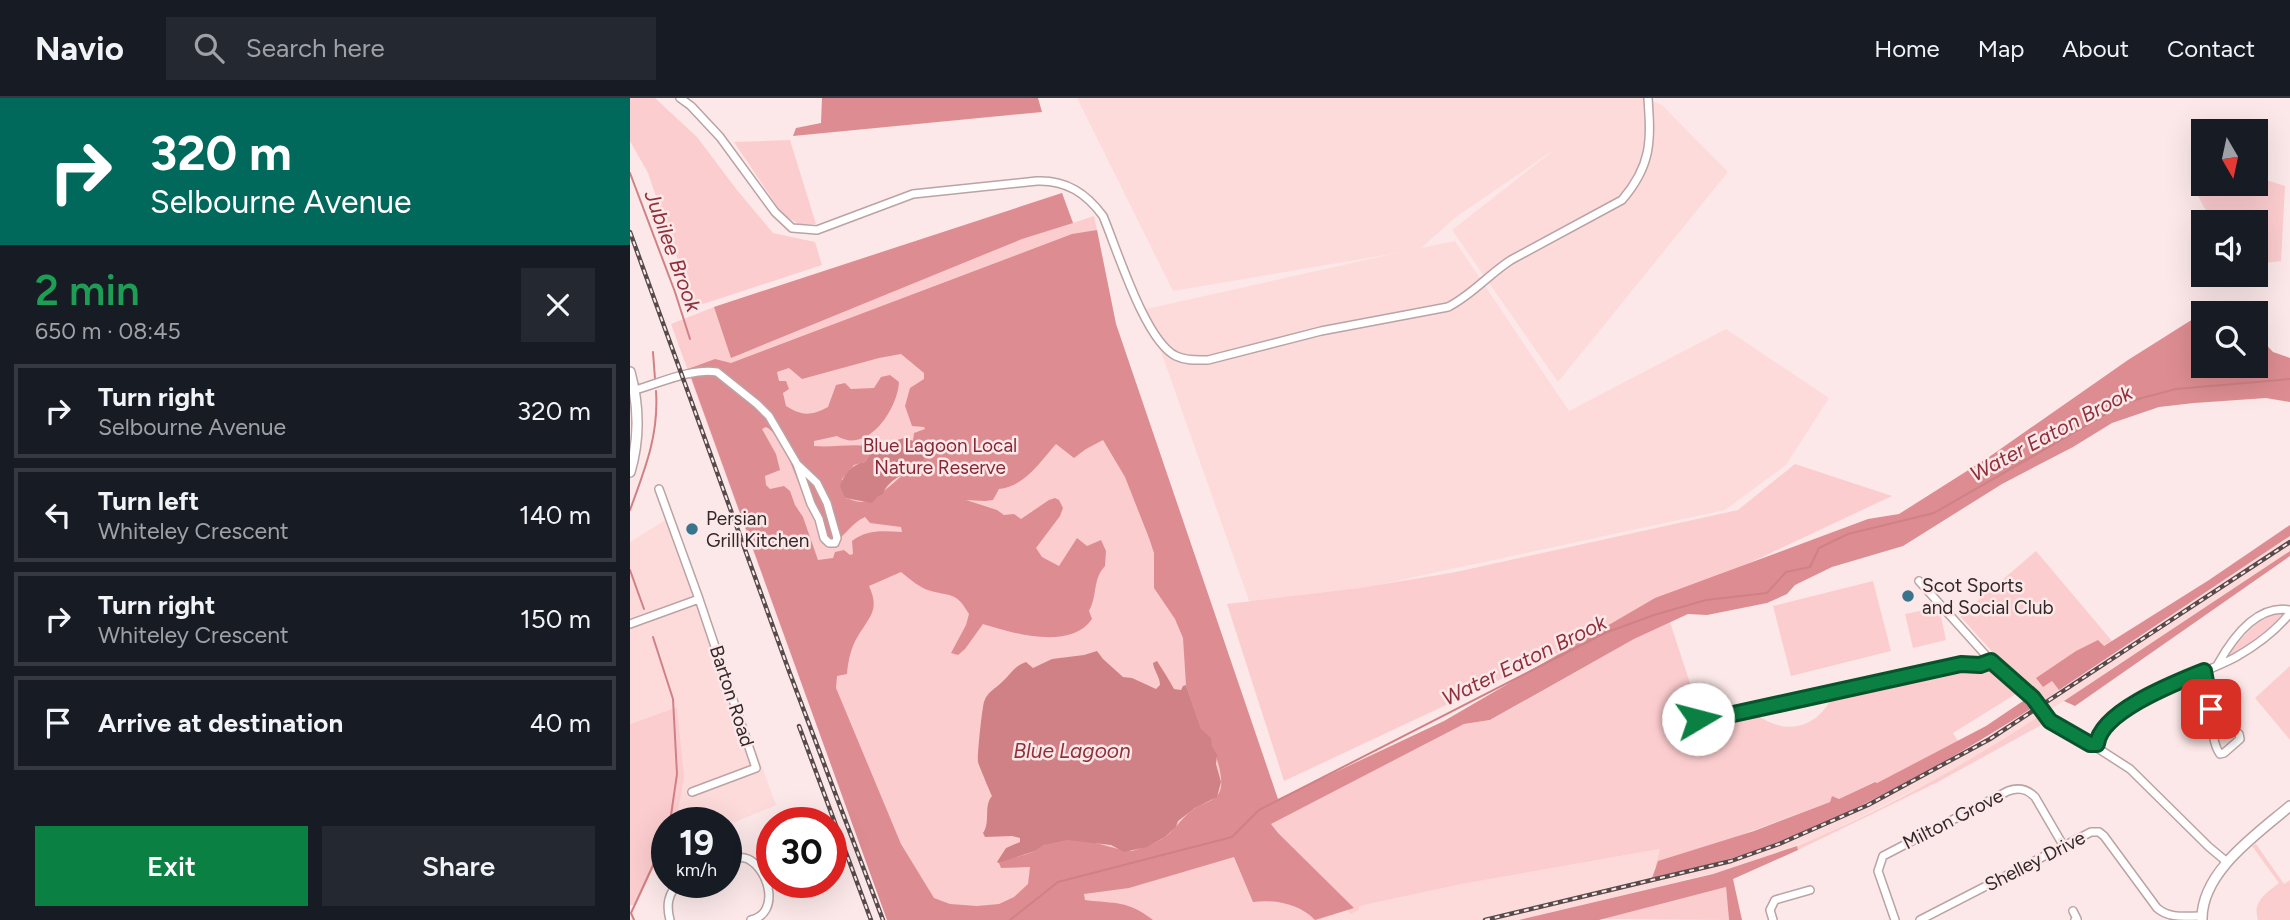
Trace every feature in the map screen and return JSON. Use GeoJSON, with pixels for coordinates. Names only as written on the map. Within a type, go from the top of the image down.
{"type":"FeatureCollection","features":[{"type":"Feature","properties":{"kind":"street"},"geometry":{"type":"LineString","coordinates":[[680,98],[720,137],[775,212],[792,228],[817,230],[912,194],[1037,181],[1064,183],[1095,205],[1103,216],[1155,337],[1167,350],[1191,360],[1208,360],[1321,331],[1448,307],[1464,299],[1494,271],[1511,260],[1622,200],[1644,168],[1650,144],[1648,98]]}},
{"type":"Feature","properties":{"kind":"street"},"geometry":{"type":"LineString","coordinates":[[630,372],[638,418],[630,472]]}},
{"type":"Feature","properties":{"kind":"street"},"geometry":{"type":"LineString","coordinates":[[635,390],[692,374],[717,372],[769,416],[797,464],[824,538],[829,543],[835,543],[837,538],[827,503],[817,484],[797,464]]}},
{"type":"Feature","properties":{"kind":"street","name":"Barton Road"},"geometry":{"type":"LineString","coordinates":[[659,489],[755,768],[692,792]]}},
{"type":"Feature","properties":{"kind":"street"},"geometry":{"type":"LineString","coordinates":[[1919,581],[1991,661],[2033,698],[2045,716],[2090,744],[2097,744]]}},
{"type":"Feature","properties":{"kind":"street"},"geometry":{"type":"LineString","coordinates":[[630,624],[699,599]]}},
{"type":"Feature","properties":{"kind":"street"},"geometry":{"type":"LineString","coordinates":[[2218,664],[2235,636],[2256,618],[2281,608],[2290,611],[2272,634],[2232,659],[2140,700],[2110,723],[2098,738],[2097,744],[2099,749],[2130,769],[2227,862]]}},
{"type":"Feature","properties":{"kind":"street"},"geometry":{"type":"LineString","coordinates":[[1698,719],[1715,718],[1961,664],[1980,665],[1991,661]]}},
{"type":"Feature","properties":{"kind":"street"},"geometry":{"type":"LineString","coordinates":[[2204,671],[2214,734]]}},
{"type":"Feature","properties":{"kind":"street","name":"Milton Grove"},"geometry":{"type":"LineString","coordinates":[[1895,920],[1878,871],[1883,856],[2008,791],[2023,789],[2030,792],[2063,845]]}},
{"type":"Feature","properties":{"kind":"street"},"geometry":{"type":"LineString","coordinates":[[2202,918],[2203,906],[2211,886],[2227,862],[2290,806]]}},
{"type":"Feature","properties":{"kind":"street","name":"Shelley Drive"},"geometry":{"type":"LineString","coordinates":[[1920,920],[2085,834],[2099,832],[2163,914],[2202,918]]}},
{"type":"Feature","properties":{"kind":"street"},"geometry":{"type":"LineString","coordinates":[[742,858],[747,859],[763,875],[768,887],[768,908],[758,918],[751,920]]}},
{"type":"Feature","properties":{"kind":"street"},"geometry":{"type":"LineString","coordinates":[[1773,920],[1770,910],[1775,900],[1810,890]]}},
{"type":"Feature","properties":{"kind":"street"},"geometry":{"type":"LineString","coordinates":[[669,898],[670,920]]}},
{"type":"Feature","properties":{"kind":"shaded area"},"geometry":{"type":"Polygon","coordinates":[[[1077,98],[1644,98],[1662,105],[1728,172],[1558,382],[1452,230],[1558,147],[1456,217],[1421,248],[1455,241],[1569,411],[1726,329],[1829,398],[1786,465],[1725,510],[1253,612],[1146,309],[1397,253],[1173,291],[1077,98]]]}},
{"type":"Feature","properties":{"kind":"shaded area"},"geometry":{"type":"Polygon","coordinates":[[[670,517],[776,805],[756,807],[756,813],[742,819],[742,807],[675,807],[676,707],[630,724],[630,542],[670,517]]]}},
{"type":"Feature","properties":{"kind":"shaded area"},"geometry":{"type":"Polygon","coordinates":[[[2290,536],[2290,551],[2073,696],[2049,710],[2044,710],[2040,704],[2045,699],[2290,536]]]}},
{"type":"Feature","properties":{"kind":"shaded area"},"geometry":{"type":"Polygon","coordinates":[[[2035,706],[2039,716],[1924,785],[1826,834],[1743,866],[1519,920],[1320,920],[1364,905],[1462,884],[1660,849],[1652,878],[1733,858],[1869,800],[1978,743],[2035,706]]]}},
{"type":"Feature","properties":{"kind":"green space"},"geometry":{"type":"Polygon","coordinates":[[[630,98],[655,98],[697,137],[773,233],[815,242],[822,265],[694,307],[648,173],[630,141],[630,98]]]}},
{"type":"Feature","properties":{"kind":"green space"},"geometry":{"type":"Polygon","coordinates":[[[822,98],[1038,98],[1042,112],[793,136],[796,128],[821,123],[822,98]]]}},
{"type":"Feature","properties":{"kind":"green space"},"geometry":{"type":"Polygon","coordinates":[[[790,140],[816,224],[799,224],[783,215],[734,142],[790,140]]]}},
{"type":"Feature","properties":{"kind":"green space"},"geometry":{"type":"Polygon","coordinates":[[[2268,181],[2285,186],[2281,261],[2268,263],[2268,210],[2206,210],[2198,196],[2268,196],[2268,181]]]}},
{"type":"Feature","properties":{"kind":"green space","name":"Blue Lagoon Local Nature Reserve"},"geometry":{"type":"Polygon","coordinates":[[[1062,193],[1073,223],[1094,216],[1116,324],[1278,820],[1464,724],[1491,720],[1634,639],[1670,622],[1700,714],[1698,725],[1754,713],[1777,725],[1799,726],[1818,716],[1833,695],[1957,669],[1993,668],[2019,692],[1953,733],[1958,741],[1877,783],[1839,799],[1832,796],[1830,802],[1655,867],[1660,849],[1462,884],[1364,905],[1350,914],[1348,910],[1320,920],[887,920],[671,324],[714,307],[1062,193]]]}},
{"type":"Feature","properties":{"kind":"green space"},"geometry":{"type":"Polygon","coordinates":[[[1062,193],[1073,223],[1022,239],[731,358],[714,307],[1062,193]]]}},
{"type":"Feature","properties":{"kind":"green space"},"geometry":{"type":"Polygon","coordinates":[[[1097,230],[1116,324],[1278,799],[1444,721],[1655,598],[1868,519],[1899,514],[1989,457],[2128,360],[2191,320],[2191,378],[2268,378],[2268,347],[2273,352],[2290,358],[2290,402],[2266,398],[2159,407],[2112,423],[2002,484],[1903,546],[1832,567],[1795,585],[1787,594],[1767,603],[1707,615],[1688,614],[1634,639],[1490,720],[1464,724],[1271,824],[1354,908],[1315,920],[1302,910],[1286,904],[1253,902],[1234,857],[1129,888],[1084,894],[1085,900],[1128,906],[1153,920],[887,920],[688,369],[715,359],[731,363],[1072,234],[1097,230]],[[901,354],[802,379],[789,368],[777,372],[779,381],[786,381],[789,389],[783,393],[786,406],[807,414],[828,407],[836,385],[845,383],[851,389],[874,388],[881,377],[890,375],[899,382],[887,416],[870,434],[860,439],[849,440],[837,436],[814,441],[814,446],[862,445],[878,448],[872,450],[865,462],[854,465],[842,479],[845,498],[861,502],[876,496],[902,475],[921,454],[920,443],[913,441],[914,433],[925,429],[912,426],[905,406],[910,388],[924,379],[924,373],[901,354]],[[766,427],[762,429],[776,454],[780,470],[765,476],[766,485],[770,489],[784,486],[790,491],[803,517],[818,560],[833,558],[835,552],[844,550],[850,555],[853,554],[852,541],[863,534],[902,532],[901,527],[870,523],[865,517],[832,544],[827,546],[822,543],[806,485],[800,485],[778,438],[766,427]],[[1103,440],[1074,458],[1056,444],[1024,479],[999,489],[993,500],[966,500],[1004,515],[1014,514],[1021,519],[1049,500],[1059,500],[1063,508],[1060,516],[1036,548],[1042,557],[1059,566],[1077,538],[1087,546],[1101,540],[1106,551],[1105,566],[1098,577],[1089,611],[1092,619],[1082,629],[1070,635],[1040,637],[983,624],[965,649],[958,655],[951,653],[966,625],[969,614],[965,607],[949,595],[923,588],[901,572],[869,586],[874,607],[853,645],[847,674],[837,676],[836,688],[901,844],[934,898],[950,904],[999,904],[1014,897],[1028,884],[1030,867],[1001,868],[999,863],[1035,851],[1049,843],[1081,840],[1132,851],[1152,844],[1170,833],[1193,810],[1214,798],[1221,787],[1217,760],[1210,742],[1201,730],[1186,685],[1183,638],[1175,619],[1154,588],[1154,553],[1149,538],[1125,477],[1103,440]]]}},
{"type":"Feature","properties":{"kind":"green space"},"geometry":{"type":"Polygon","coordinates":[[[1795,464],[1892,496],[1284,781],[1227,604],[1360,588],[1456,572],[1738,510],[1795,464]]]}},
{"type":"Feature","properties":{"kind":"green space"},"geometry":{"type":"Polygon","coordinates":[[[2290,525],[2290,536],[2059,690],[2052,681],[2043,687],[2036,678],[2076,651],[2098,640],[2104,646],[2290,525]]]}},
{"type":"Feature","properties":{"kind":"green space"},"geometry":{"type":"Polygon","coordinates":[[[2036,551],[2112,641],[2103,646],[2099,641],[2052,681],[2059,690],[2040,704],[2037,695],[2022,685],[1960,616],[2036,551]]]}},
{"type":"Feature","properties":{"kind":"green space"},"geometry":{"type":"Polygon","coordinates":[[[2290,551],[2290,556],[2075,706],[2064,701],[2290,551]]]}},
{"type":"Feature","properties":{"kind":"green space"},"geometry":{"type":"Polygon","coordinates":[[[1873,581],[1891,651],[1791,676],[1773,606],[1873,581]]]}},
{"type":"Feature","properties":{"kind":"green space"},"geometry":{"type":"Polygon","coordinates":[[[1939,607],[1946,640],[1913,648],[1905,614],[1939,607]]]}},
{"type":"Feature","properties":{"kind":"green space"},"geometry":{"type":"Polygon","coordinates":[[[2279,611],[2284,617],[2276,626],[2232,656],[2228,652],[2263,617],[2279,611]]]}},
{"type":"Feature","properties":{"kind":"green space"},"geometry":{"type":"Polygon","coordinates":[[[2290,666],[2290,740],[2255,698],[2290,666]]]}},
{"type":"Feature","properties":{"kind":"green space"},"geometry":{"type":"Polygon","coordinates":[[[2026,699],[2035,706],[1969,747],[1867,803],[1760,849],[1720,862],[1652,878],[1658,861],[1754,831],[1830,802],[1832,796],[1839,799],[1877,783],[1986,726],[2026,699]]]}},
{"type":"Feature","properties":{"kind":"green space"},"geometry":{"type":"Polygon","coordinates":[[[677,707],[684,777],[679,807],[651,807],[651,873],[636,905],[630,905],[630,724],[677,707]]]}},
{"type":"Feature","properties":{"kind":"green space"},"geometry":{"type":"Polygon","coordinates":[[[2040,713],[2045,723],[1938,782],[1798,850],[1797,846],[1860,818],[1951,770],[2010,735],[2040,713]]]}},
{"type":"Feature","properties":{"kind":"green space"},"geometry":{"type":"Polygon","coordinates":[[[2256,844],[2284,884],[2290,880],[2290,920],[2258,920],[2259,903],[2265,894],[2279,883],[2252,846],[2256,844]]]}},
{"type":"Feature","properties":{"kind":"green space"},"geometry":{"type":"Polygon","coordinates":[[[1797,846],[1798,850],[1733,879],[1742,920],[1729,920],[1726,887],[1599,920],[1519,920],[1713,874],[1797,846]]]}},
{"type":"Feature","properties":{"kind":"green space"},"geometry":{"type":"Polygon","coordinates":[[[1726,887],[1729,920],[1598,919],[1726,887]]]}},
{"type":"Feature","properties":{"kind":"water"},"geometry":{"type":"Polygon","coordinates":[[[904,438],[920,443],[924,458],[922,466],[893,480],[872,503],[845,498],[840,486],[849,470],[865,462],[872,450],[904,438]]]}},
{"type":"Feature","properties":{"kind":"water","name":"Blue Lagoon"},"geometry":{"type":"Polygon","coordinates":[[[1097,651],[1123,677],[1132,678],[1156,689],[1160,682],[1153,663],[1157,661],[1174,689],[1181,690],[1186,685],[1201,729],[1211,738],[1217,755],[1216,764],[1221,782],[1217,797],[1195,808],[1178,821],[1176,827],[1165,837],[1147,847],[1124,852],[1111,845],[1067,840],[1044,845],[1035,851],[999,863],[997,862],[1006,848],[1020,842],[1020,838],[985,837],[983,833],[992,796],[978,762],[985,699],[1016,668],[1026,662],[1033,668],[1052,659],[1097,651]]]}},
{"type":"Feature","properties":{"kind":"waterway","name":"Jubilee Brook"},"geometry":{"type":"LineString","coordinates":[[630,173],[690,339]]}},
{"type":"Feature","properties":{"kind":"waterway","name":"Water Eaton Brook"},"geometry":{"type":"LineString","coordinates":[[653,352],[655,379]]}},
{"type":"Feature","properties":{"kind":"waterway","name":"Water Eaton Brook"},"geometry":{"type":"LineString","coordinates":[[1010,920],[1058,882],[1232,837],[1259,810],[1605,633],[1706,600],[1767,593],[1786,572],[1810,567],[1819,548],[1848,534],[1934,513],[2127,402],[2176,389],[2290,379]]}},
{"type":"Feature","properties":{"kind":"waterway","name":"Water Eaton Brook"},"geometry":{"type":"LineString","coordinates":[[630,510],[653,437],[656,391]]}},
{"type":"Feature","properties":{"kind":"waterway","name":"Water Eaton Brook"},"geometry":{"type":"LineString","coordinates":[[630,570],[644,609]]}},
{"type":"Feature","properties":{"kind":"waterway","name":"Water Eaton Brook"},"geometry":{"type":"LineString","coordinates":[[653,637],[673,699],[677,774],[672,807]]}},
{"type":"Feature","properties":{"kind":"waterway","name":"Water Eaton Brook"},"geometry":{"type":"LineString","coordinates":[[634,920],[631,913],[651,870]]}},
{"type":"Feature","properties":{"kind":"railway"},"geometry":{"type":"LineString","coordinates":[[630,232],[789,671],[883,920]]}},
{"type":"Feature","properties":{"kind":"railway"},"geometry":{"type":"LineString","coordinates":[[1485,920],[1731,861],[1779,844],[1868,805],[1990,739],[2290,542]]}},
{"type":"Feature","properties":{"kind":"railway"},"geometry":{"type":"LineString","coordinates":[[799,726],[871,920]]}},
{"type":"Feature","properties":{"kind":"place","name":"Persian Grill Kitchen"},"geometry":{"type":"Point","coordinates":[692,529]}},
{"type":"Feature","properties":{"kind":"place","name":"Scot Sports and Social Club"},"geometry":{"type":"Point","coordinates":[1908,596]}},
{"type":"Feature","properties":{"kind":"route"},"geometry":{"type":"LineString","coordinates":[[1698,719],[1715,718],[1882,679],[1961,664],[1980,665],[1991,661],[2023,692],[2033,698],[2050,721],[2093,745],[2097,744],[2098,738],[2110,723],[2125,710],[2157,691],[2204,671],[2207,675],[2211,709]]}}]}
